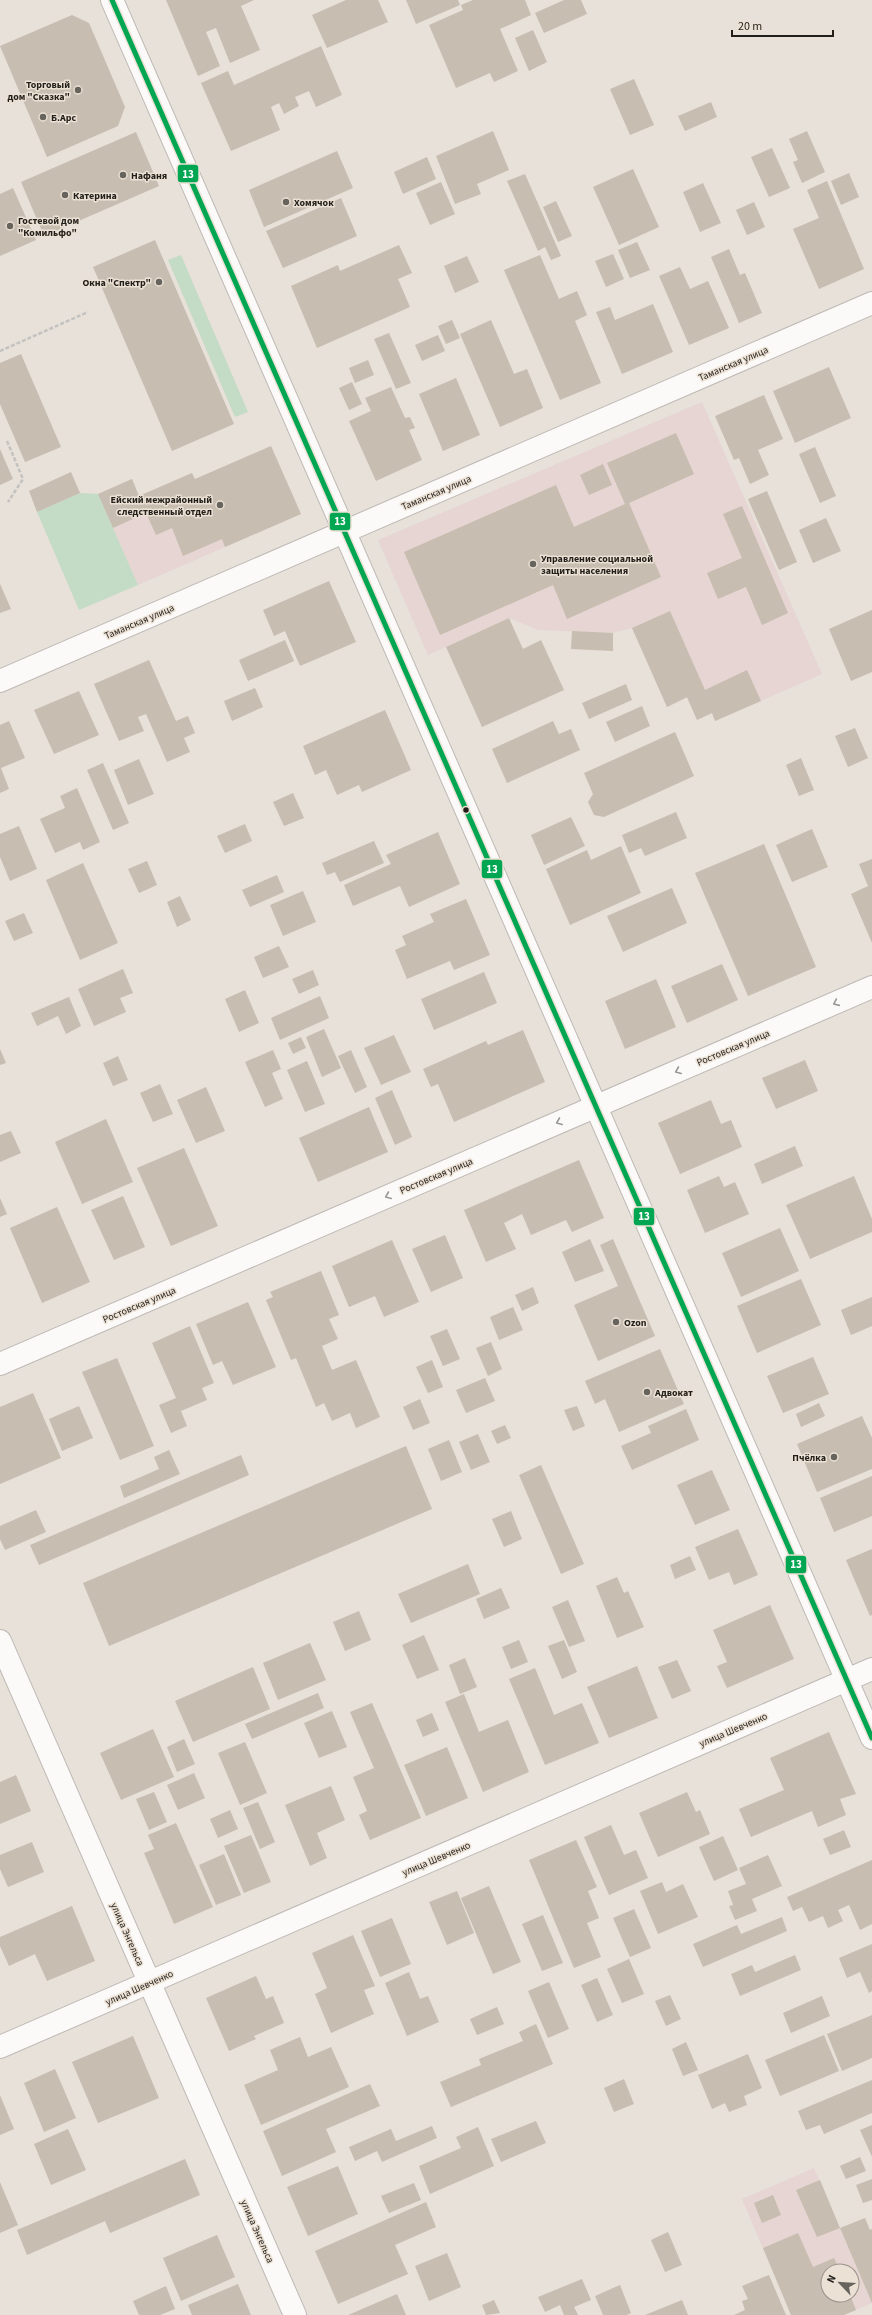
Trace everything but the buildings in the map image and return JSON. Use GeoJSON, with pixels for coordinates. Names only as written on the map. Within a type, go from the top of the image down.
{"type":"FeatureCollection","features":[{"type":"Feature","properties":{"kind":"street"},"geometry":{"type":"LineString","coordinates":[[112,0],[872,1738]]}},
{"type":"Feature","properties":{"kind":"street","name":"Таманская улица"},"geometry":{"type":"LineString","coordinates":[[0,681],[872,303]]}},
{"type":"Feature","properties":{"kind":"street","name":"Ростовская улица"},"geometry":{"type":"LineString","coordinates":[[0,1364],[872,987]]}},
{"type":"Feature","properties":{"kind":"street","name":"улица Энгельса"},"geometry":{"type":"LineString","coordinates":[[0,1641],[295,2315]]}},
{"type":"Feature","properties":{"kind":"street","name":"улица Шевченко"},"geometry":{"type":"LineString","coordinates":[[0,2047],[872,1669]]}},
{"type":"Feature","properties":{"kind":"path"},"geometry":{"type":"LineString","coordinates":[[0,351],[88,312]]}},
{"type":"Feature","properties":{"kind":"path"},"geometry":{"type":"LineString","coordinates":[[7,441],[23,479],[8,502]]}},
{"type":"Feature","properties":{"kind":"shaded area"},"geometry":{"type":"Polygon","coordinates":[[[702,402],[822,674],[715,721],[712,713],[697,720],[687,698],[667,707],[632,628],[613,633],[538,630],[509,618],[428,655],[378,540],[702,402]]]}},
{"type":"Feature","properties":{"kind":"shaded area","name":"Ейский межрайонный следственный отдел"},"geometry":{"type":"Polygon","coordinates":[[[271,446],[301,514],[138,585],[98,494],[132,479],[139,496],[192,473],[195,479],[271,446]]]}},
{"type":"Feature","properties":{"kind":"shaded area"},"geometry":{"type":"Polygon","coordinates":[[[814,2168],[855,2263],[820,2263],[820,2303],[860,2303],[860,2275],[872,2303],[844,2315],[791,2315],[742,2199],[814,2168]]]}},
{"type":"Feature","properties":{"kind":"green space"},"geometry":{"type":"Polygon","coordinates":[[[181,255],[248,412],[235,417],[168,260],[181,255]]]}},
{"type":"Feature","properties":{"kind":"green space"},"geometry":{"type":"Polygon","coordinates":[[[80,493],[98,494],[138,585],[79,610],[37,512],[80,493]]]}},
{"type":"Feature","properties":{"kind":"transit line","name":"13"},"geometry":{"type":"LineString","coordinates":[[112,0],[872,1738]]}},
{"type":"Feature","properties":{"kind":"place","name":"Торговый дом \"Сказка\""},"geometry":{"type":"Point","coordinates":[78,90]}},
{"type":"Feature","properties":{"kind":"place","name":"Б.Арс"},"geometry":{"type":"Point","coordinates":[43,117]}},
{"type":"Feature","properties":{"kind":"place","name":"Нафаня"},"geometry":{"type":"Point","coordinates":[123,175]}},
{"type":"Feature","properties":{"kind":"place","name":"Катерина"},"geometry":{"type":"Point","coordinates":[65,195]}},
{"type":"Feature","properties":{"kind":"place","name":"Хомячок"},"geometry":{"type":"Point","coordinates":[286,202]}},
{"type":"Feature","properties":{"kind":"place","name":"Гостевой дом \"Комильфо\""},"geometry":{"type":"Point","coordinates":[10,226]}},
{"type":"Feature","properties":{"kind":"place","name":"Окна \"Спектр\""},"geometry":{"type":"Point","coordinates":[159,282]}},
{"type":"Feature","properties":{"kind":"place","name":"Ейский межрайонный следственный отдел"},"geometry":{"type":"Point","coordinates":[220,505]}},
{"type":"Feature","properties":{"kind":"place","name":"Управление социальной защиты населения"},"geometry":{"type":"Point","coordinates":[533,564]}},
{"type":"Feature","properties":{"kind":"place","name":"Ozon"},"geometry":{"type":"Point","coordinates":[616,1322]}},
{"type":"Feature","properties":{"kind":"place","name":"Адвокат"},"geometry":{"type":"Point","coordinates":[647,1392]}},
{"type":"Feature","properties":{"kind":"place","name":"Пчёлка"},"geometry":{"type":"Point","coordinates":[834,1457]}}]}
